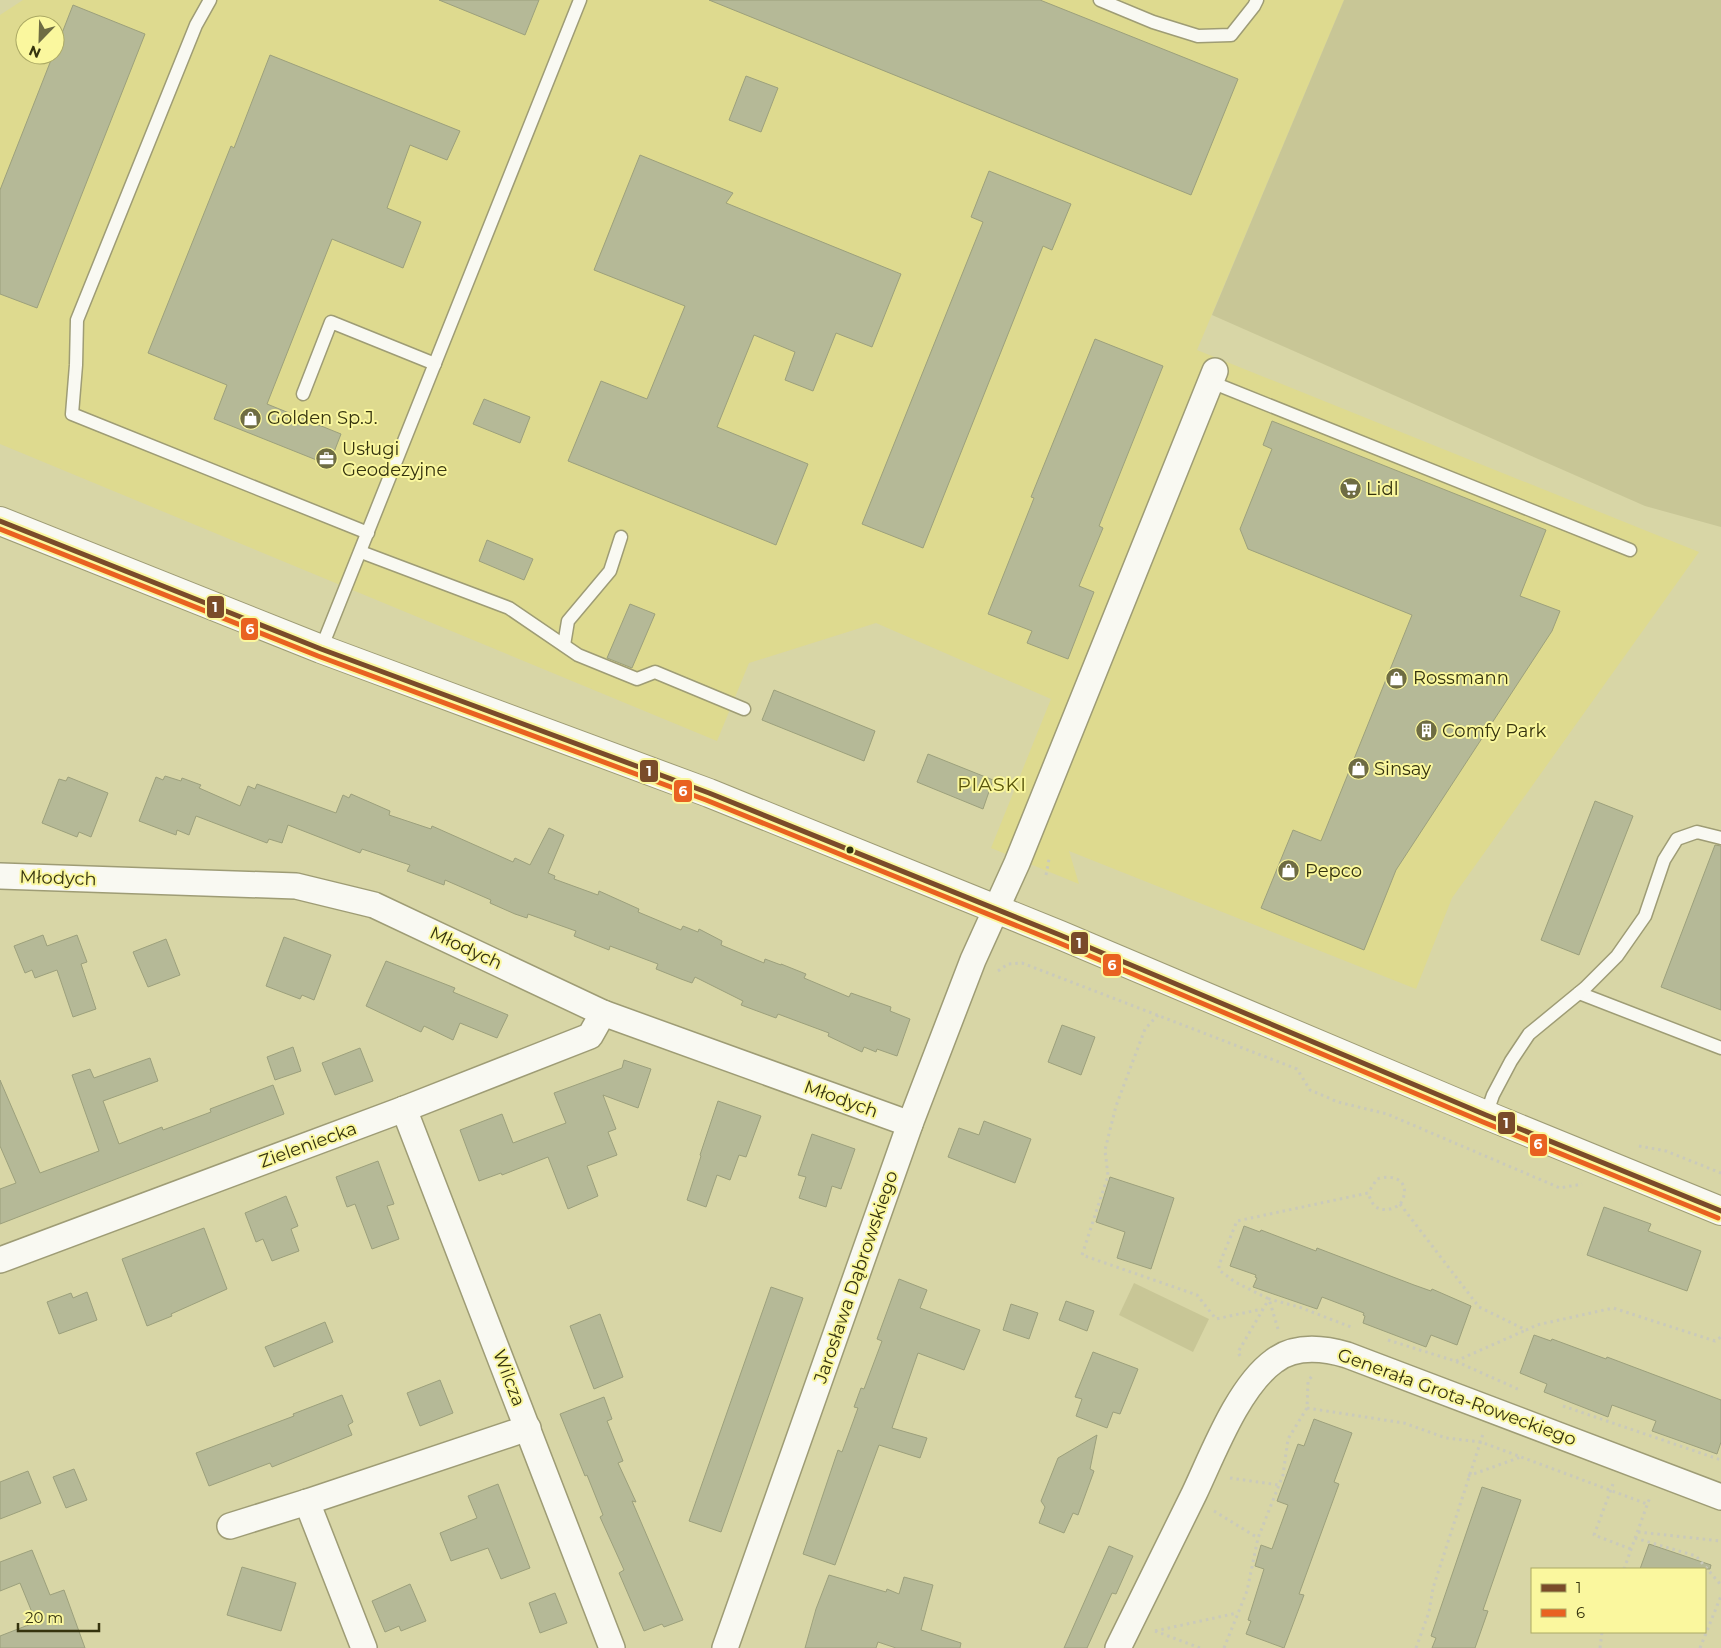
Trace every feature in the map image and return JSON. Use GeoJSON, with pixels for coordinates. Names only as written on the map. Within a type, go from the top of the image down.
{"type":"FeatureCollection","features":[{"type":"Feature","properties":{"kind":"main road"},"geometry":{"type":"LineString","coordinates":[[0,521],[322,649],[709,794],[1060,935],[1486,1115],[1721,1211]]}},
{"type":"Feature","properties":{"kind":"street","name":"Jarosława Dąbrowskiego"},"geometry":{"type":"LineString","coordinates":[[725,1648],[910,1124],[973,960],[1025,845],[1213,376]]}},
{"type":"Feature","properties":{"kind":"street","name":"Młodych"},"geometry":{"type":"LineString","coordinates":[[0,876],[296,886],[374,905],[603,1013],[910,1124]]}},
{"type":"Feature","properties":{"kind":"street","name":"Zieleniecka"},"geometry":{"type":"LineString","coordinates":[[0,1260],[404,1109],[590,1036],[603,1013]]}},
{"type":"Feature","properties":{"kind":"street","name":"Wilcza"},"geometry":{"type":"LineString","coordinates":[[404,1109],[612,1648]]}},
{"type":"Feature","properties":{"kind":"street","name":"Generała Grota-Roweckiego"},"geometry":{"type":"LineString","coordinates":[[1118,1648],[1232,1413],[1258,1373],[1285,1354],[1312,1349],[1333,1350],[1721,1496]]}},
{"type":"Feature","properties":{"kind":"street"},"geometry":{"type":"LineString","coordinates":[[230,1526],[528,1428]]}},
{"type":"Feature","properties":{"kind":"street"},"geometry":{"type":"LineString","coordinates":[[307,1502],[364,1648]]}},
{"type":"Feature","properties":{"kind":"lane"},"geometry":{"type":"LineString","coordinates":[[210,0],[196,25],[78,320],[72,414],[368,532]]}},
{"type":"Feature","properties":{"kind":"lane"},"geometry":{"type":"LineString","coordinates":[[322,649],[580,0]]}},
{"type":"Feature","properties":{"kind":"lane"},"geometry":{"type":"LineString","coordinates":[[1100,0],[1153,22],[1198,36],[1231,35],[1257,0]]}},
{"type":"Feature","properties":{"kind":"lane"},"geometry":{"type":"LineString","coordinates":[[303,394],[331,322],[435,364]]}},
{"type":"Feature","properties":{"kind":"lane"},"geometry":{"type":"LineString","coordinates":[[1213,376],[1630,550]]}},
{"type":"Feature","properties":{"kind":"lane"},"geometry":{"type":"LineString","coordinates":[[564,645],[568,621],[610,571],[621,538]]}},
{"type":"Feature","properties":{"kind":"lane"},"geometry":{"type":"LineString","coordinates":[[360,552],[509,608],[578,654],[637,679],[654,672],[744,709]]}},
{"type":"Feature","properties":{"kind":"lane"},"geometry":{"type":"LineString","coordinates":[[1486,1115],[1493,1096],[1511,1061],[1529,1034],[1579,993],[1617,956],[1645,916],[1664,860],[1677,839],[1698,832],[1721,838]]}},
{"type":"Feature","properties":{"kind":"lane"},"geometry":{"type":"LineString","coordinates":[[1579,993],[1721,1048]]}},
{"type":"Feature","properties":{"kind":"path"},"geometry":{"type":"LineString","coordinates":[[973,960],[998,971],[1008,964],[1022,963],[1297,1069],[1310,1090],[1338,1102],[1387,1114],[1560,1188],[1584,1184]]}},
{"type":"Feature","properties":{"kind":"path"},"geometry":{"type":"LineString","coordinates":[[1158,1015],[1145,1029],[1116,1106],[1105,1150],[1108,1176],[1082,1255],[1197,1295],[1216,1319],[1263,1309]]}},
{"type":"Feature","properties":{"kind":"path"},"geometry":{"type":"LineString","coordinates":[[1285,1354],[1269,1299],[1235,1282],[1219,1270],[1237,1221],[1368,1193],[1376,1179],[1391,1176],[1402,1183],[1404,1190],[1403,1200],[1400,1204],[1383,1210],[1376,1207],[1368,1193]]}},
{"type":"Feature","properties":{"kind":"path"},"geometry":{"type":"LineString","coordinates":[[1400,1204],[1478,1307],[1526,1330]]}},
{"type":"Feature","properties":{"kind":"path"},"geometry":{"type":"LineString","coordinates":[[1455,1361],[1537,1325],[1613,1308],[1715,1341],[1721,1338]]}},
{"type":"Feature","properties":{"kind":"path"},"geometry":{"type":"LineString","coordinates":[[1224,1648],[1247,1590],[1258,1538],[1283,1475],[1288,1439],[1307,1408],[1308,1381],[1333,1350]]}},
{"type":"Feature","properties":{"kind":"path"},"geometry":{"type":"LineString","coordinates":[[1307,1408],[1404,1423],[1446,1438],[1481,1442],[1647,1504]]}},
{"type":"Feature","properties":{"kind":"path"},"geometry":{"type":"LineString","coordinates":[[1416,1648],[1430,1612],[1433,1588],[1468,1476],[1492,1409]]}},
{"type":"Feature","properties":{"kind":"path"},"geometry":{"type":"LineString","coordinates":[[1468,1476],[1522,1457]]}},
{"type":"Feature","properties":{"kind":"path"},"geometry":{"type":"LineString","coordinates":[[1623,1459],[1594,1535],[1631,1549]]}},
{"type":"Feature","properties":{"kind":"path"},"geometry":{"type":"LineString","coordinates":[[1624,1568],[1658,1472]]}},
{"type":"Feature","properties":{"kind":"path"},"geometry":{"type":"LineString","coordinates":[[1203,1474],[1279,1485]]}},
{"type":"Feature","properties":{"kind":"path"},"geometry":{"type":"LineString","coordinates":[[1191,1499],[1258,1538]]}},
{"type":"Feature","properties":{"kind":"path"},"geometry":{"type":"LineString","coordinates":[[1638,1532],[1721,1541]]}},
{"type":"Feature","properties":{"kind":"path"},"geometry":{"type":"LineString","coordinates":[[1635,1538],[1696,1556],[1721,1585]]}},
{"type":"Feature","properties":{"kind":"path"},"geometry":{"type":"LineString","coordinates":[[1700,1648],[1721,1596]]}},
{"type":"Feature","properties":{"kind":"path"},"geometry":{"type":"LineString","coordinates":[[1155,1631],[1238,1613]]}},
{"type":"Feature","properties":{"kind":"path"},"geometry":{"type":"LineString","coordinates":[[1131,1622],[1200,1648]]}},
{"type":"Feature","properties":{"kind":"path"},"geometry":{"type":"LineString","coordinates":[[1600,1648],[1602,1633]]}},
{"type":"Feature","properties":{"kind":"shaded area"},"geometry":{"type":"Polygon","coordinates":[[[23,0],[1344,0],[1197,350],[1699,552],[1452,898],[1416,989],[1069,851],[1079,884],[991,848],[1051,699],[876,623],[749,663],[717,741],[0,444],[0,15],[23,0]]]}},
{"type":"Feature","properties":{"kind":"shaded area"},"geometry":{"type":"Polygon","coordinates":[[[1344,0],[1721,0],[1721,527],[1645,506],[1212,315],[1344,0]]]}},
{"type":"Feature","properties":{"kind":"shaded area"},"geometry":{"type":"Polygon","coordinates":[[[1134,1283],[1209,1319],[1193,1352],[1119,1315],[1134,1283]]]}},
{"type":"Feature","properties":{"kind":"building"},"geometry":{"type":"Polygon","coordinates":[[[439,0],[539,0],[525,35],[439,0]]]}},
{"type":"Feature","properties":{"kind":"building"},"geometry":{"type":"Polygon","coordinates":[[[709,0],[1040,0],[1238,79],[1191,195],[709,0]]]}},
{"type":"Feature","properties":{"kind":"building"},"geometry":{"type":"Polygon","coordinates":[[[73,5],[145,34],[37,308],[0,294],[0,190],[49,65],[65,65],[65,25],[73,5]]]}},
{"type":"Feature","properties":{"kind":"building"},"geometry":{"type":"Polygon","coordinates":[[[270,55],[460,131],[447,160],[410,145],[387,208],[421,222],[403,268],[332,239],[267,404],[341,434],[329,465],[214,419],[227,385],[148,353],[231,146],[234,148],[270,55]]]}},
{"type":"Feature","properties":{"kind":"building"},"geometry":{"type":"Polygon","coordinates":[[[746,76],[778,88],[761,132],[729,120],[746,76]]]}},
{"type":"Feature","properties":{"kind":"building"},"geometry":{"type":"Polygon","coordinates":[[[640,155],[733,193],[726,203],[901,274],[872,347],[836,333],[813,391],[785,380],[795,352],[754,335],[717,427],[808,464],[776,545],[568,461],[601,381],[647,399],[685,306],[594,270],[640,155]]]}},
{"type":"Feature","properties":{"kind":"building"},"geometry":{"type":"Polygon","coordinates":[[[989,171],[1071,204],[1052,250],[1043,246],[923,548],[862,524],[983,222],[971,217],[989,171]]]}},
{"type":"Feature","properties":{"kind":"building"},"geometry":{"type":"Polygon","coordinates":[[[1095,339],[1163,366],[1099,526],[1103,528],[1079,586],[1094,592],[1068,659],[1027,643],[1032,631],[988,614],[1034,498],[1031,497],[1095,339]]]}},
{"type":"Feature","properties":{"kind":"building"},"geometry":{"type":"Polygon","coordinates":[[[484,399],[530,417],[520,443],[473,424],[484,399]]]}},
{"type":"Feature","properties":{"kind":"building"},"geometry":{"type":"Polygon","coordinates":[[[1272,421],[1546,530],[1520,596],[1560,611],[1552,631],[1396,870],[1364,950],[1261,908],[1293,830],[1321,841],[1412,615],[1248,549],[1240,529],[1272,449],[1263,445],[1272,421]]]}},
{"type":"Feature","properties":{"kind":"building"},"geometry":{"type":"Polygon","coordinates":[[[487,540],[533,559],[524,580],[479,561],[487,540]]]}},
{"type":"Feature","properties":{"kind":"building"},"geometry":{"type":"Polygon","coordinates":[[[630,604],[655,614],[632,668],[607,658],[630,604]]]}},
{"type":"Feature","properties":{"kind":"building"},"geometry":{"type":"Polygon","coordinates":[[[774,690],[875,731],[864,761],[762,720],[774,690]]]}},
{"type":"Feature","properties":{"kind":"building"},"geometry":{"type":"Polygon","coordinates":[[[928,754],[993,780],[983,809],[917,782],[928,754]]]}},
{"type":"Feature","properties":{"kind":"building"},"geometry":{"type":"Polygon","coordinates":[[[165,776],[181,781],[182,778],[201,785],[199,788],[240,806],[248,786],[255,789],[257,784],[336,813],[343,795],[349,798],[351,794],[390,811],[389,815],[431,829],[432,826],[513,862],[515,858],[530,865],[549,828],[564,835],[548,873],[555,876],[554,879],[598,895],[599,891],[639,909],[638,912],[681,930],[683,926],[698,932],[699,929],[722,941],[721,945],[764,963],[765,959],[806,974],[804,978],[849,997],[851,993],[891,1007],[890,1011],[910,1019],[897,1056],[877,1049],[876,1052],[864,1047],[862,1052],[828,1036],[829,1033],[778,1014],[776,1018],[741,1005],[743,1001],[695,977],[692,983],[681,979],[656,969],[658,964],[610,946],[609,950],[574,936],[576,931],[528,914],[527,918],[515,914],[490,903],[491,900],[445,880],[444,885],[407,871],[410,865],[362,849],[360,853],[288,825],[282,843],[269,839],[267,843],[196,816],[189,835],[177,830],[176,835],[139,821],[156,777],[163,780],[165,776]]]}},
{"type":"Feature","properties":{"kind":"building"},"geometry":{"type":"Polygon","coordinates":[[[68,777],[108,793],[91,837],[79,832],[77,837],[42,823],[59,779],[66,781],[68,777]]]}},
{"type":"Feature","properties":{"kind":"building"},"geometry":{"type":"Polygon","coordinates":[[[1595,801],[1633,816],[1579,955],[1541,940],[1595,801]]]}},
{"type":"Feature","properties":{"kind":"building"},"geometry":{"type":"Polygon","coordinates":[[[1715,845],[1721,846],[1721,1010],[1661,987],[1715,845]]]}},
{"type":"Feature","properties":{"kind":"building"},"geometry":{"type":"Polygon","coordinates":[[[43,935],[47,946],[77,935],[87,962],[81,964],[96,1009],[73,1017],[57,970],[35,978],[32,970],[25,973],[14,946],[43,935]]]}},
{"type":"Feature","properties":{"kind":"building"},"geometry":{"type":"Polygon","coordinates":[[[284,937],[331,955],[314,1000],[302,995],[300,999],[266,986],[284,937]]]}},
{"type":"Feature","properties":{"kind":"building"},"geometry":{"type":"Polygon","coordinates":[[[166,939],[180,975],[148,987],[133,952],[166,939]]]}},
{"type":"Feature","properties":{"kind":"building"},"geometry":{"type":"Polygon","coordinates":[[[386,961],[455,988],[453,992],[508,1015],[497,1038],[460,1023],[453,1040],[424,1026],[421,1032],[366,1006],[386,961]]]}},
{"type":"Feature","properties":{"kind":"building"},"geometry":{"type":"Polygon","coordinates":[[[1062,1025],[1095,1037],[1081,1075],[1048,1062],[1062,1025]]]}},
{"type":"Feature","properties":{"kind":"building"},"geometry":{"type":"Polygon","coordinates":[[[293,1047],[301,1071],[275,1080],[267,1057],[293,1047]]]}},
{"type":"Feature","properties":{"kind":"building"},"geometry":{"type":"Polygon","coordinates":[[[360,1048],[373,1081],[335,1095],[322,1063],[360,1048]]]}},
{"type":"Feature","properties":{"kind":"building"},"geometry":{"type":"Polygon","coordinates":[[[150,1058],[158,1081],[103,1101],[119,1144],[162,1127],[163,1130],[211,1112],[210,1109],[273,1085],[284,1114],[0,1224],[0,1189],[16,1183],[0,1146],[0,1080],[40,1173],[99,1151],[72,1075],[90,1069],[94,1078],[150,1058]]]}},
{"type":"Feature","properties":{"kind":"building"},"geometry":{"type":"Polygon","coordinates":[[[624,1060],[651,1069],[638,1108],[603,1095],[616,1129],[608,1132],[617,1155],[587,1166],[598,1196],[568,1209],[548,1157],[502,1175],[501,1173],[479,1181],[460,1130],[502,1114],[513,1143],[566,1123],[554,1093],[622,1068],[624,1060]]]}},
{"type":"Feature","properties":{"kind":"building"},"geometry":{"type":"Polygon","coordinates":[[[718,1101],[761,1116],[746,1157],[739,1155],[730,1180],[717,1175],[706,1207],[687,1200],[718,1101]]]}},
{"type":"Feature","properties":{"kind":"building"},"geometry":{"type":"Polygon","coordinates":[[[984,1121],[1031,1139],[1015,1183],[948,1157],[959,1128],[979,1135],[984,1121]]]}},
{"type":"Feature","properties":{"kind":"building"},"geometry":{"type":"Polygon","coordinates":[[[812,1134],[855,1149],[841,1189],[832,1186],[826,1207],[799,1198],[806,1177],[798,1175],[812,1134]]]}},
{"type":"Feature","properties":{"kind":"building"},"geometry":{"type":"Polygon","coordinates":[[[378,1161],[394,1204],[387,1206],[399,1239],[372,1249],[355,1204],[347,1207],[336,1177],[378,1161]]]}},
{"type":"Feature","properties":{"kind":"building"},"geometry":{"type":"Polygon","coordinates":[[[1110,1177],[1174,1198],[1151,1269],[1117,1258],[1125,1232],[1096,1222],[1110,1177]]]}},
{"type":"Feature","properties":{"kind":"building"},"geometry":{"type":"Polygon","coordinates":[[[286,1196],[298,1226],[291,1229],[299,1251],[272,1261],[263,1239],[256,1242],[245,1213],[286,1196]]]}},
{"type":"Feature","properties":{"kind":"building"},"geometry":{"type":"Polygon","coordinates":[[[1604,1207],[1651,1224],[1648,1231],[1701,1251],[1687,1291],[1587,1255],[1604,1207]]]}},
{"type":"Feature","properties":{"kind":"building"},"geometry":{"type":"Polygon","coordinates":[[[1244,1226],[1260,1232],[1261,1230],[1316,1251],[1317,1248],[1414,1285],[1431,1291],[1432,1289],[1471,1306],[1457,1345],[1431,1335],[1426,1347],[1363,1323],[1364,1313],[1322,1297],[1317,1309],[1253,1287],[1257,1278],[1255,1277],[1256,1275],[1230,1266],[1244,1226]]]}},
{"type":"Feature","properties":{"kind":"building"},"geometry":{"type":"Polygon","coordinates":[[[204,1228],[227,1289],[147,1326],[122,1259],[204,1228]]]}},
{"type":"Feature","properties":{"kind":"building"},"geometry":{"type":"Polygon","coordinates":[[[899,1279],[927,1290],[920,1308],[980,1330],[964,1370],[918,1353],[892,1428],[927,1438],[920,1458],[879,1445],[835,1565],[803,1554],[838,1450],[842,1452],[858,1408],[854,1407],[861,1388],[864,1389],[882,1341],[877,1339],[899,1279]]]}},
{"type":"Feature","properties":{"kind":"building"},"geometry":{"type":"Polygon","coordinates":[[[771,1287],[803,1298],[721,1532],[689,1521],[771,1287]]]}},
{"type":"Feature","properties":{"kind":"building"},"geometry":{"type":"Polygon","coordinates":[[[87,1292],[97,1320],[59,1334],[47,1302],[71,1293],[73,1298],[87,1292]]]}},
{"type":"Feature","properties":{"kind":"building"},"geometry":{"type":"Polygon","coordinates":[[[1066,1301],[1094,1311],[1087,1331],[1059,1320],[1066,1301]]]}},
{"type":"Feature","properties":{"kind":"building"},"geometry":{"type":"Polygon","coordinates":[[[1011,1304],[1038,1313],[1029,1339],[1003,1330],[1011,1304]]]}},
{"type":"Feature","properties":{"kind":"building"},"geometry":{"type":"Polygon","coordinates":[[[600,1314],[623,1377],[594,1389],[570,1326],[600,1314]]]}},
{"type":"Feature","properties":{"kind":"building"},"geometry":{"type":"Polygon","coordinates":[[[325,1322],[333,1342],[274,1367],[265,1347],[325,1322]]]}},
{"type":"Feature","properties":{"kind":"building"},"geometry":{"type":"Polygon","coordinates":[[[1534,1335],[1551,1341],[1552,1339],[1606,1359],[1607,1357],[1721,1400],[1721,1442],[1717,1454],[1652,1431],[1656,1421],[1612,1405],[1608,1417],[1544,1392],[1547,1384],[1520,1373],[1534,1335]]]}},
{"type":"Feature","properties":{"kind":"building"},"geometry":{"type":"Polygon","coordinates":[[[1093,1352],[1138,1369],[1120,1414],[1113,1412],[1107,1428],[1076,1416],[1082,1399],[1075,1397],[1093,1352]]]}},
{"type":"Feature","properties":{"kind":"building"},"geometry":{"type":"Polygon","coordinates":[[[440,1380],[453,1413],[420,1426],[407,1393],[440,1380]]]}},
{"type":"Feature","properties":{"kind":"building"},"geometry":{"type":"Polygon","coordinates":[[[342,1395],[353,1422],[348,1425],[352,1435],[272,1467],[270,1463],[209,1486],[196,1453],[294,1416],[293,1414],[342,1395]]]}},
{"type":"Feature","properties":{"kind":"building"},"geometry":{"type":"Polygon","coordinates":[[[604,1397],[612,1419],[607,1421],[623,1461],[618,1463],[636,1502],[632,1501],[683,1620],[664,1627],[662,1624],[644,1631],[619,1573],[624,1570],[600,1517],[603,1515],[560,1414],[604,1397]]]}},
{"type":"Feature","properties":{"kind":"building"},"geometry":{"type":"Polygon","coordinates":[[[1314,1419],[1352,1433],[1334,1482],[1339,1484],[1299,1594],[1304,1595],[1284,1648],[1246,1634],[1251,1621],[1248,1620],[1264,1569],[1255,1566],[1261,1545],[1272,1549],[1288,1505],[1277,1501],[1298,1444],[1304,1446],[1314,1419]]]}},
{"type":"Feature","properties":{"kind":"building"},"geometry":{"type":"Polygon","coordinates":[[[1097,1435],[1090,1469],[1094,1471],[1078,1515],[1073,1513],[1064,1533],[1039,1523],[1045,1507],[1041,1501],[1058,1458],[1097,1435]]]}},
{"type":"Feature","properties":{"kind":"building"},"geometry":{"type":"Polygon","coordinates":[[[74,1469],[87,1500],[66,1508],[53,1477],[74,1469]]]}},
{"type":"Feature","properties":{"kind":"building"},"geometry":{"type":"Polygon","coordinates":[[[28,1471],[41,1503],[0,1519],[0,1482],[28,1471]]]}},
{"type":"Feature","properties":{"kind":"building"},"geometry":{"type":"Polygon","coordinates":[[[498,1484],[530,1568],[501,1579],[488,1548],[451,1561],[440,1533],[477,1518],[468,1496],[498,1484]]]}},
{"type":"Feature","properties":{"kind":"building"},"geometry":{"type":"Polygon","coordinates":[[[1482,1487],[1521,1500],[1483,1610],[1488,1611],[1475,1648],[1432,1648],[1436,1638],[1431,1636],[1482,1487]]]}},
{"type":"Feature","properties":{"kind":"building"},"geometry":{"type":"Polygon","coordinates":[[[1649,1544],[1711,1565],[1710,1569],[1640,1568],[1649,1544]]]}},
{"type":"Feature","properties":{"kind":"building"},"geometry":{"type":"Polygon","coordinates":[[[1109,1546],[1133,1556],[1116,1594],[1112,1593],[1087,1648],[1064,1648],[1109,1546]]]}},
{"type":"Feature","properties":{"kind":"building"},"geometry":{"type":"Polygon","coordinates":[[[32,1550],[50,1595],[64,1590],[85,1648],[0,1648],[0,1636],[36,1622],[20,1583],[0,1591],[0,1562],[32,1550]]]}},
{"type":"Feature","properties":{"kind":"building"},"geometry":{"type":"Polygon","coordinates":[[[242,1567],[296,1583],[281,1631],[227,1615],[242,1567]]]}},
{"type":"Feature","properties":{"kind":"building"},"geometry":{"type":"Polygon","coordinates":[[[829,1575],[886,1592],[887,1589],[899,1594],[904,1577],[933,1585],[921,1630],[961,1643],[960,1648],[896,1648],[878,1642],[876,1648],[805,1648],[816,1609],[829,1575]]]}},
{"type":"Feature","properties":{"kind":"building"},"geometry":{"type":"Polygon","coordinates":[[[410,1584],[426,1621],[401,1631],[399,1626],[385,1632],[372,1601],[410,1584]]]}},
{"type":"Feature","properties":{"kind":"building"},"geometry":{"type":"Polygon","coordinates":[[[555,1593],[567,1623],[540,1633],[529,1603],[555,1593]]]}},
{"type":"Feature","properties":{"kind":"transit line","name":"1"},"geometry":{"type":"LineString","coordinates":[[0,521],[321,649],[709,793],[1060,935],[1486,1115],[1721,1211]]}},
{"type":"Feature","properties":{"kind":"transit line","name":"6"},"geometry":{"type":"LineString","coordinates":[[0,529],[318,656],[706,800],[1057,942],[1483,1122],[1718,1218]]}},
{"type":"Feature","properties":{"kind":"place","name":"Golden Sp.J."},"geometry":{"type":"Point","coordinates":[251,418]}},
{"type":"Feature","properties":{"kind":"place","name":"Usługi Geodezyjne"},"geometry":{"type":"Point","coordinates":[326,459]}},
{"type":"Feature","properties":{"kind":"place","name":"Lidl"},"geometry":{"type":"Point","coordinates":[1350,489]}},
{"type":"Feature","properties":{"kind":"place","name":"Rossmann"},"geometry":{"type":"Point","coordinates":[1397,678]}},
{"type":"Feature","properties":{"kind":"place","name":"Comfy Park"},"geometry":{"type":"Point","coordinates":[1426,731]}},
{"type":"Feature","properties":{"kind":"place","name":"Sinsay"},"geometry":{"type":"Point","coordinates":[1358,769]}},
{"type":"Feature","properties":{"kind":"place","name":"Pepco"},"geometry":{"type":"Point","coordinates":[1289,871]}},
{"type":"Feature","properties":{"kind":"district","name":"PIASKI"},"geometry":{"type":"Point","coordinates":[992,784]}}]}
